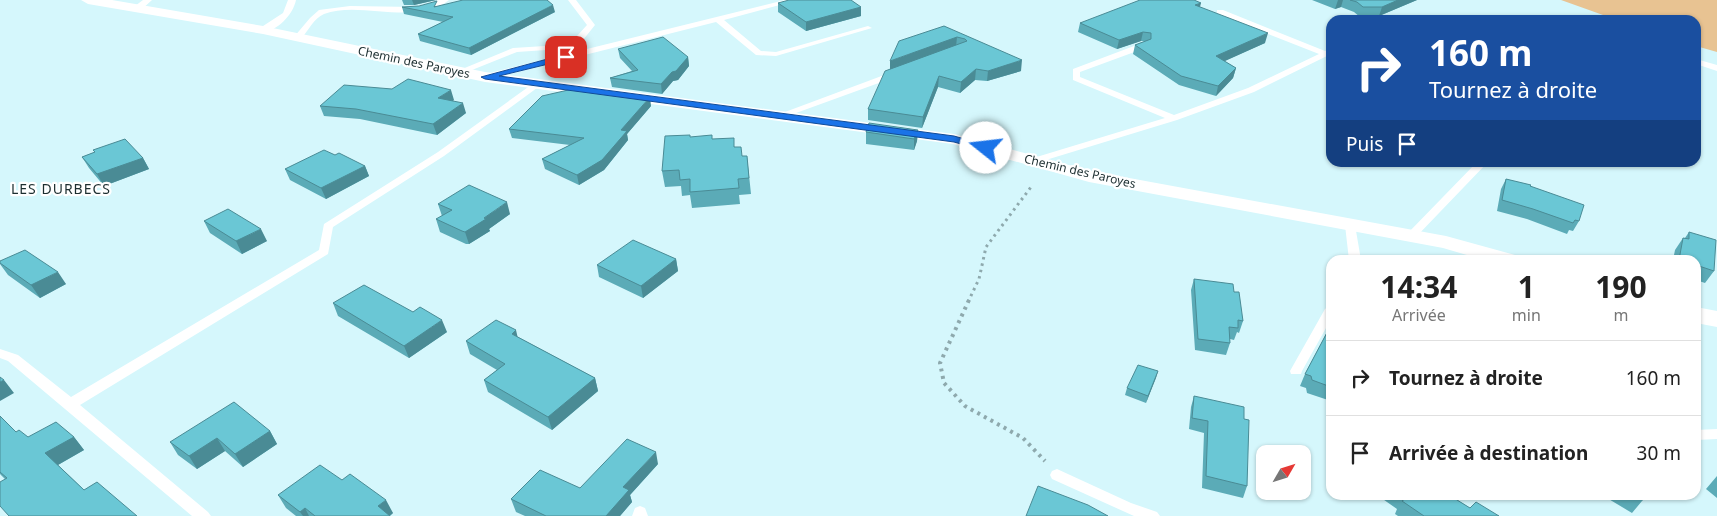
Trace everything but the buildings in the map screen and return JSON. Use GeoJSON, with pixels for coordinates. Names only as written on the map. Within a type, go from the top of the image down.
{"type":"FeatureCollection","features":[{"type":"Feature","properties":{"kind":"street","name":"Chemin des Paroyes"},"geometry":{"type":"LineString","coordinates":[[88,0],[143,4],[485,77],[954,139],[1089,176],[1446,242],[1490,255]]}},
{"type":"Feature","properties":{"kind":"street"},"geometry":{"type":"LineString","coordinates":[[1701,316],[1717,319]]}},
{"type":"Feature","properties":{"kind":"lane"},"geometry":{"type":"LineString","coordinates":[[263,30],[282,19],[291,8],[292,0]]}},
{"type":"Feature","properties":{"kind":"lane"},"geometry":{"type":"LineString","coordinates":[[298,37],[320,12],[332,8],[347,6],[418,9],[436,5],[445,0]]}},
{"type":"Feature","properties":{"kind":"lane"},"geometry":{"type":"LineString","coordinates":[[459,72],[516,50],[546,48],[580,38],[591,25],[572,0]]}},
{"type":"Feature","properties":{"kind":"lane"},"geometry":{"type":"LineString","coordinates":[[485,77],[794,0]]}},
{"type":"Feature","properties":{"kind":"lane"},"geometry":{"type":"LineString","coordinates":[[1220,12],[1326,52]]}},
{"type":"Feature","properties":{"kind":"lane"},"geometry":{"type":"LineString","coordinates":[[719,20],[759,53],[776,54],[868,28]]}},
{"type":"Feature","properties":{"kind":"lane"},"geometry":{"type":"LineString","coordinates":[[1145,45],[1076,71],[1076,78],[1174,118]]}},
{"type":"Feature","properties":{"kind":"lane"},"geometry":{"type":"LineString","coordinates":[[1033,161],[1174,118],[1251,90],[1326,54]]}},
{"type":"Feature","properties":{"kind":"lane"},"geometry":{"type":"LineString","coordinates":[[1701,63],[1717,68]]}},
{"type":"Feature","properties":{"kind":"lane"},"geometry":{"type":"LineString","coordinates":[[782,115],[904,71]]}},
{"type":"Feature","properties":{"kind":"lane"},"geometry":{"type":"LineString","coordinates":[[70,404],[324,252],[328,226],[441,154],[538,83]]}},
{"type":"Feature","properties":{"kind":"lane"},"geometry":{"type":"LineString","coordinates":[[1411,236],[1478,167]]}},
{"type":"Feature","properties":{"kind":"lane"},"geometry":{"type":"LineString","coordinates":[[1350,225],[1354,255]]}},
{"type":"Feature","properties":{"kind":"lane"},"geometry":{"type":"LineString","coordinates":[[1296,371],[1326,318]]}},
{"type":"Feature","properties":{"kind":"lane"},"geometry":{"type":"LineString","coordinates":[[0,353],[13,358],[203,516]]}},
{"type":"Feature","properties":{"kind":"lane"},"geometry":{"type":"LineString","coordinates":[[1701,435],[1717,434]]}},
{"type":"Feature","properties":{"kind":"lane"},"geometry":{"type":"LineString","coordinates":[[1057,475],[1126,507],[1152,516]]}},
{"type":"Feature","properties":{"kind":"path"},"geometry":{"type":"LineString","coordinates":[[1031,187],[986,247],[979,279],[940,363],[944,383],[965,406],[1024,438],[1057,475]]}},
{"type":"Feature","properties":{"kind":"shaded area"},"geometry":{"type":"Polygon","coordinates":[[[1561,0],[1717,0],[1717,52],[1701,47],[1701,15],[1603,15],[1561,0]]]}},
{"type":"Feature","properties":{"kind":"district","name":"LES DURBECS"},"geometry":{"type":"Point","coordinates":[61,188]}},
{"type":"Feature","properties":{"kind":"route"},"geometry":{"type":"LineString","coordinates":[[566,57],[485,77],[954,139],[986,148]]}}]}
